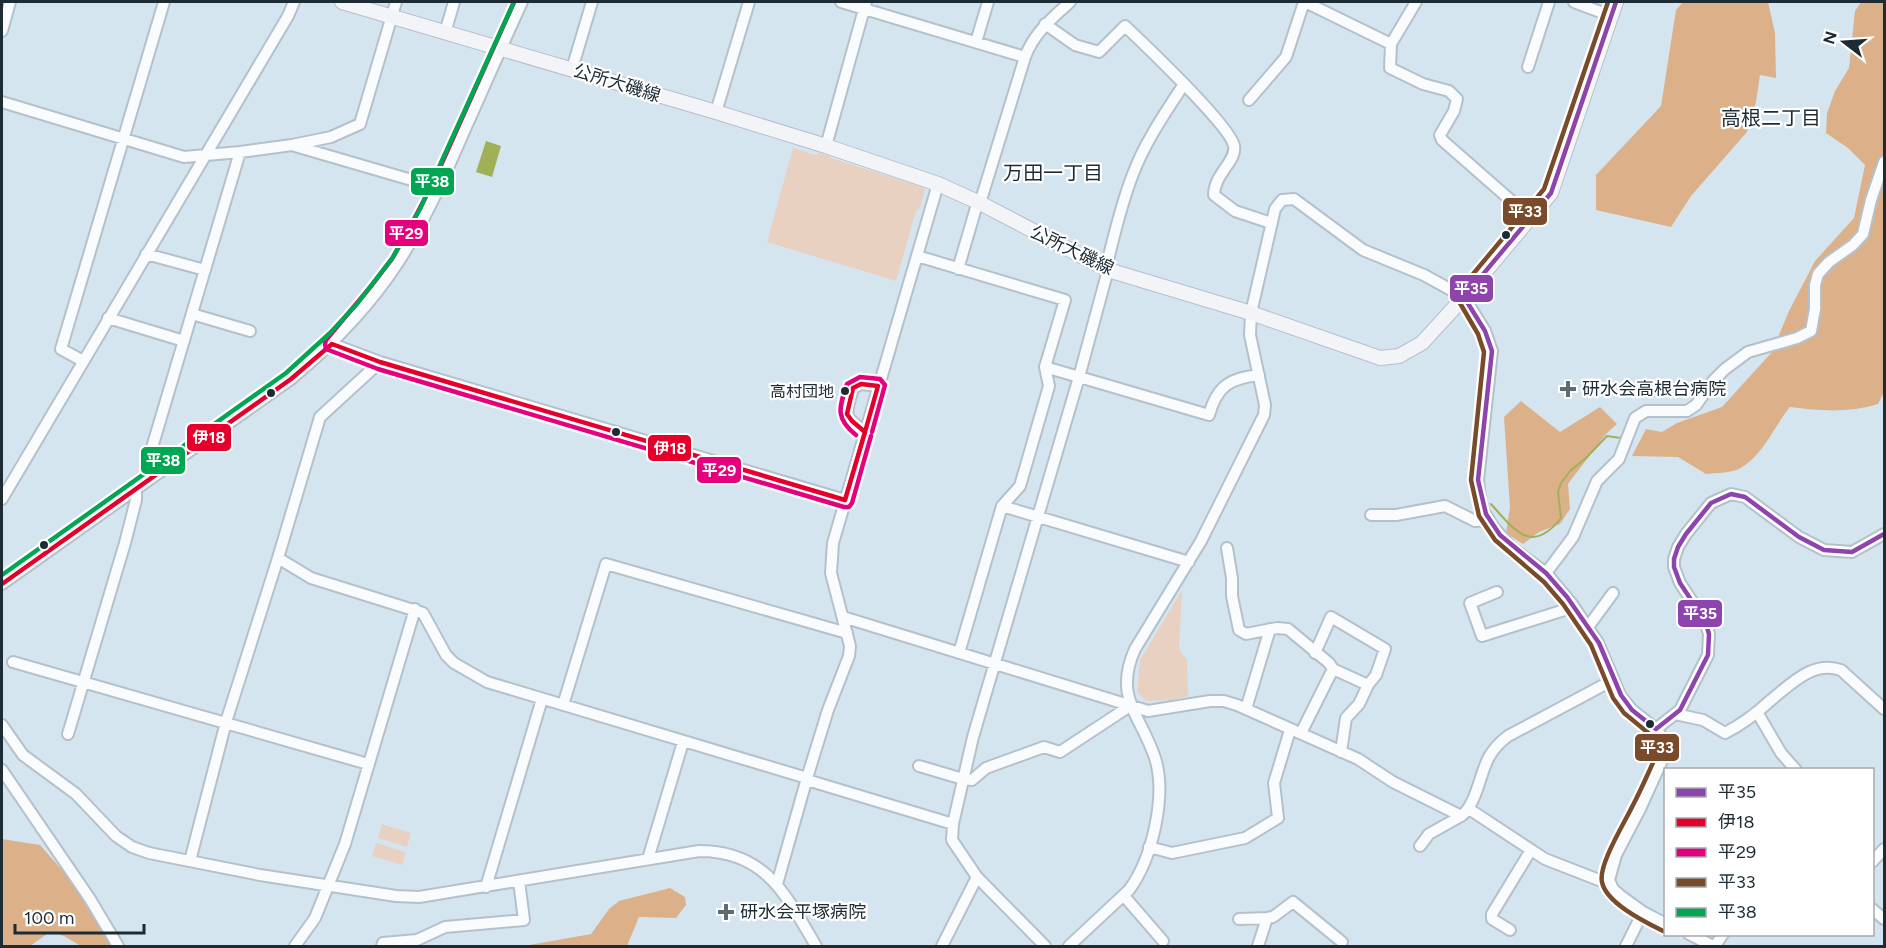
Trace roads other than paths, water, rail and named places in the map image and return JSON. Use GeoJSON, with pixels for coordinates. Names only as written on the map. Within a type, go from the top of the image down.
{"type":"FeatureCollection","features":[{"type":"Feature","properties":{"kind":"main road","name":"公所大磯線"},"geometry":{"type":"LineString","coordinates":[[342,2],[716,112],[938,184],[979,202],[1107,269],[1251,313],[1380,358],[1399,356],[1422,343],[1464,297],[1551,193],[1616,2]]}},
{"type":"Feature","properties":{"kind":"street"},"geometry":{"type":"LineString","coordinates":[[2,31],[10,2]]}},
{"type":"Feature","properties":{"kind":"street"},"geometry":{"type":"LineString","coordinates":[[83,361],[61,349],[164,2]]}},
{"type":"Feature","properties":{"kind":"street"},"geometry":{"type":"LineString","coordinates":[[2,498],[288,16],[294,2]]}},
{"type":"Feature","properties":{"kind":"street"},"geometry":{"type":"LineString","coordinates":[[2,102],[184,157],[292,145],[331,137],[360,124],[396,2]]}},
{"type":"Feature","properties":{"kind":"street"},"geometry":{"type":"LineString","coordinates":[[445,33],[454,2]]}},
{"type":"Feature","properties":{"kind":"street"},"geometry":{"type":"LineString","coordinates":[[2,584],[291,379],[332,344],[398,263],[439,188],[522,2]]}},
{"type":"Feature","properties":{"kind":"street"},"geometry":{"type":"LineString","coordinates":[[572,69],[592,2]]}},
{"type":"Feature","properties":{"kind":"street"},"geometry":{"type":"LineString","coordinates":[[716,112],[749,2]]}},
{"type":"Feature","properties":{"kind":"street"},"geometry":{"type":"LineString","coordinates":[[841,2],[865,5],[1025,57]]}},
{"type":"Feature","properties":{"kind":"street"},"geometry":{"type":"LineString","coordinates":[[976,42],[988,2]]}},
{"type":"Feature","properties":{"kind":"street"},"geometry":{"type":"LineString","coordinates":[[958,269],[1030,43],[1046,24],[1070,2]]}},
{"type":"Feature","properties":{"kind":"street"},"geometry":{"type":"LineString","coordinates":[[1249,100],[1286,57],[1304,2],[1329,7],[1391,44]]}},
{"type":"Feature","properties":{"kind":"street"},"geometry":{"type":"LineString","coordinates":[[1416,2],[1391,44],[1390,68],[1423,84],[1449,91],[1457,99],[1454,111],[1440,135],[1442,140],[1531,218]]}},
{"type":"Feature","properties":{"kind":"street"},"geometry":{"type":"LineString","coordinates":[[1528,67],[1549,2]]}},
{"type":"Feature","properties":{"kind":"street"},"geometry":{"type":"LineString","coordinates":[[1574,2],[1611,16]]}},
{"type":"Feature","properties":{"kind":"street"},"geometry":{"type":"LineString","coordinates":[[826,146],[865,5]]}},
{"type":"Feature","properties":{"kind":"street"},"geometry":{"type":"LineString","coordinates":[[1046,24],[1075,45],[1099,52],[1125,26],[1184,84],[1228,134],[1234,145],[1234,154],[1214,184],[1214,195],[1235,211],[1270,223]]}},
{"type":"Feature","properties":{"kind":"street"},"geometry":{"type":"LineString","coordinates":[[1045,946],[977,878],[952,840],[953,824],[973,737],[1079,377],[1125,196],[1134,171],[1157,125],[1184,84]]}},
{"type":"Feature","properties":{"kind":"street"},"geometry":{"type":"LineString","coordinates":[[292,145],[439,188]]}},
{"type":"Feature","properties":{"kind":"street"},"geometry":{"type":"LineString","coordinates":[[153,476],[148,463],[240,152]]}},
{"type":"Feature","properties":{"kind":"street"},"geometry":{"type":"LineString","coordinates":[[1546,573],[1573,537],[1597,481],[1619,459],[1635,418],[1646,411],[1687,411],[1696,405],[1713,381],[1725,369],[1748,352],[1811,332],[1818,274],[1863,234],[1884,162]]}},
{"type":"Feature","properties":{"kind":"street"},"geometry":{"type":"LineString","coordinates":[[777,884],[828,710],[849,656],[848,633],[831,573],[830,558],[938,184]]}},
{"type":"Feature","properties":{"kind":"street"},"geometry":{"type":"LineString","coordinates":[[1069,946],[1124,896],[1136,881],[1149,847],[1157,817],[1158,771],[1155,758],[1130,706],[1127,685],[1128,664],[1220,506],[1264,415],[1265,405],[1250,335],[1251,313],[1275,209],[1282,200],[1294,199],[1364,250],[1424,275],[1464,297],[1485,331],[1492,351],[1478,480],[1480,499],[1494,528],[1513,549],[1546,573],[1574,607],[1598,643],[1613,680],[1626,703],[1656,729],[1666,748],[1640,809],[1616,855],[1609,880],[1613,889],[1643,912],[1664,923]]}},
{"type":"Feature","properties":{"kind":"street"},"geometry":{"type":"LineString","coordinates":[[146,254],[205,270]]}},
{"type":"Feature","properties":{"kind":"street"},"geometry":{"type":"LineString","coordinates":[[917,256],[1065,300],[1045,367],[1049,386],[1020,486],[1002,506],[959,653]]}},
{"type":"Feature","properties":{"kind":"street"},"geometry":{"type":"LineString","coordinates":[[192,314],[250,331]]}},
{"type":"Feature","properties":{"kind":"street"},"geometry":{"type":"LineString","coordinates":[[108,318],[184,341]]}},
{"type":"Feature","properties":{"kind":"street"},"geometry":{"type":"LineString","coordinates":[[332,344],[380,362],[845,500]]}},
{"type":"Feature","properties":{"kind":"street"},"geometry":{"type":"LineString","coordinates":[[190,861],[226,722],[279,558],[320,417],[380,362]]}},
{"type":"Feature","properties":{"kind":"street"},"geometry":{"type":"LineString","coordinates":[[1045,367],[1209,415],[1212,404],[1222,388],[1232,380],[1259,375]]}},
{"type":"Feature","properties":{"kind":"street"},"geometry":{"type":"LineString","coordinates":[[865,432],[848,420],[846,414],[853,388],[861,384],[878,386]]}},
{"type":"Feature","properties":{"kind":"street"},"geometry":{"type":"LineString","coordinates":[[68,734],[125,543],[136,500],[136,490]]}},
{"type":"Feature","properties":{"kind":"street"},"geometry":{"type":"LineString","coordinates":[[1656,729],[1675,714],[1684,703],[1708,655],[1709,634],[1705,621],[1680,583],[1674,567],[1674,558],[1686,534],[1711,503],[1731,494],[1745,496],[1799,537],[1824,550],[1852,552],[1884,534]]}},
{"type":"Feature","properties":{"kind":"street"},"geometry":{"type":"LineString","coordinates":[[1002,506],[1189,562]]}},
{"type":"Feature","properties":{"kind":"street"},"geometry":{"type":"LineString","coordinates":[[1371,515],[1396,515],[1445,506],[1475,521],[1489,520]]}},
{"type":"Feature","properties":{"kind":"street"},"geometry":{"type":"LineString","coordinates":[[1227,548],[1232,578],[1232,596],[1239,630],[1246,634],[1270,629],[1288,629],[1329,663],[1333,669],[1368,685]]}},
{"type":"Feature","properties":{"kind":"street"},"geometry":{"type":"LineString","coordinates":[[279,558],[311,578],[423,613],[446,655],[454,663],[487,682],[953,824]]}},
{"type":"Feature","properties":{"kind":"street"},"geometry":{"type":"LineString","coordinates":[[563,705],[606,564],[848,633]]}},
{"type":"Feature","properties":{"kind":"street"},"geometry":{"type":"LineString","coordinates":[[1497,592],[1470,603],[1482,636],[1574,607]]}},
{"type":"Feature","properties":{"kind":"street"},"geometry":{"type":"LineString","coordinates":[[1588,627],[1613,593]]}},
{"type":"Feature","properties":{"kind":"street"},"geometry":{"type":"LineString","coordinates":[[295,946],[315,918],[345,844],[415,609]]}},
{"type":"Feature","properties":{"kind":"street"},"geometry":{"type":"LineString","coordinates":[[843,617],[1148,711],[1166,710],[1210,701],[1224,701],[1358,759],[1393,782],[1465,812],[1545,859],[1604,882],[1609,880]]}},
{"type":"Feature","properties":{"kind":"street"},"geometry":{"type":"LineString","coordinates":[[1315,652],[1332,617],[1385,649],[1376,675],[1368,685],[1359,704],[1346,718],[1341,752]]}},
{"type":"Feature","properties":{"kind":"street"},"geometry":{"type":"LineString","coordinates":[[1246,709],[1270,629]]}},
{"type":"Feature","properties":{"kind":"street"},"geometry":{"type":"LineString","coordinates":[[13,662],[369,764]]}},
{"type":"Feature","properties":{"kind":"street"},"geometry":{"type":"LineString","coordinates":[[1675,714],[1703,720],[1725,733],[1757,712],[1800,676],[1823,668],[1841,670],[1884,709]]}},
{"type":"Feature","properties":{"kind":"street"},"geometry":{"type":"LineString","coordinates":[[1302,734],[1333,669]]}},
{"type":"Feature","properties":{"kind":"street"},"geometry":{"type":"LineString","coordinates":[[1420,846],[1429,834],[1465,812],[1489,757],[1508,736],[1613,680]]}},
{"type":"Feature","properties":{"kind":"street"},"geometry":{"type":"LineString","coordinates":[[486,887],[542,699]]}},
{"type":"Feature","properties":{"kind":"street"},"geometry":{"type":"LineString","coordinates":[[919,766],[972,780],[986,768],[1044,747],[1060,752],[1130,706]]}},
{"type":"Feature","properties":{"kind":"street"},"geometry":{"type":"LineString","coordinates":[[1757,712],[1781,753],[1794,768]]}},
{"type":"Feature","properties":{"kind":"street"},"geometry":{"type":"LineString","coordinates":[[2,725],[23,755],[76,794],[116,836],[132,847],[149,853],[396,896],[419,897],[699,851],[720,851],[736,855],[756,866],[777,884],[816,946]]}},
{"type":"Feature","properties":{"kind":"street"},"geometry":{"type":"LineString","coordinates":[[1149,847],[1173,853],[1245,837],[1278,818],[1274,783],[1290,730]]}},
{"type":"Feature","properties":{"kind":"street"},"geometry":{"type":"LineString","coordinates":[[648,859],[683,742]]}},
{"type":"Feature","properties":{"kind":"street"},"geometry":{"type":"LineString","coordinates":[[2,770],[90,899],[118,946]]}},
{"type":"Feature","properties":{"kind":"street"},"geometry":{"type":"LineString","coordinates":[[1510,930],[1492,919],[1492,914],[1531,850]]}},
{"type":"Feature","properties":{"kind":"street"},"geometry":{"type":"LineString","coordinates":[[942,946],[977,878]]}},
{"type":"Feature","properties":{"kind":"street"},"geometry":{"type":"LineString","coordinates":[[382,946],[383,943],[417,940],[445,927],[524,920],[519,881]]}},
{"type":"Feature","properties":{"kind":"street"},"geometry":{"type":"LineString","coordinates":[[1124,896],[1163,941]]}},
{"type":"Feature","properties":{"kind":"street"},"geometry":{"type":"LineString","coordinates":[[1239,919],[1273,917],[1293,902],[1342,942]]}},
{"type":"Feature","properties":{"kind":"street"},"geometry":{"type":"LineString","coordinates":[[1626,946],[1643,912]]}},
{"type":"Feature","properties":{"kind":"street"},"geometry":{"type":"LineString","coordinates":[[1258,946],[1267,918]]}},
{"type":"Feature","properties":{"kind":"street"},"geometry":{"type":"LineString","coordinates":[[1693,936],[1714,946]]}},
{"type":"Feature","properties":{"kind":"waterway"},"geometry":{"type":"LineString","coordinates":[[1491,504],[1508,523],[1524,535],[1532,537],[1541,535],[1551,529],[1561,518],[1558,492],[1561,483],[1570,471],[1607,436],[1621,438]]}},
{"type":"Feature","properties":{"kind":"place","name":"研水会高根台病院"},"geometry":{"type":"Point","coordinates":[1568,389]}},
{"type":"Feature","properties":{"kind":"place","name":"高村団地"},"geometry":{"type":"Point","coordinates":[845,391]}},
{"type":"Feature","properties":{"kind":"place","name":"研水会平塚病院"},"geometry":{"type":"Point","coordinates":[726,912]}},
{"type":"Feature","properties":{"kind":"district","name":"高根二丁目"},"geometry":{"type":"Point","coordinates":[1771,118]}},
{"type":"Feature","properties":{"kind":"district","name":"万田一丁目"},"geometry":{"type":"Point","coordinates":[1053,173]}}]}
